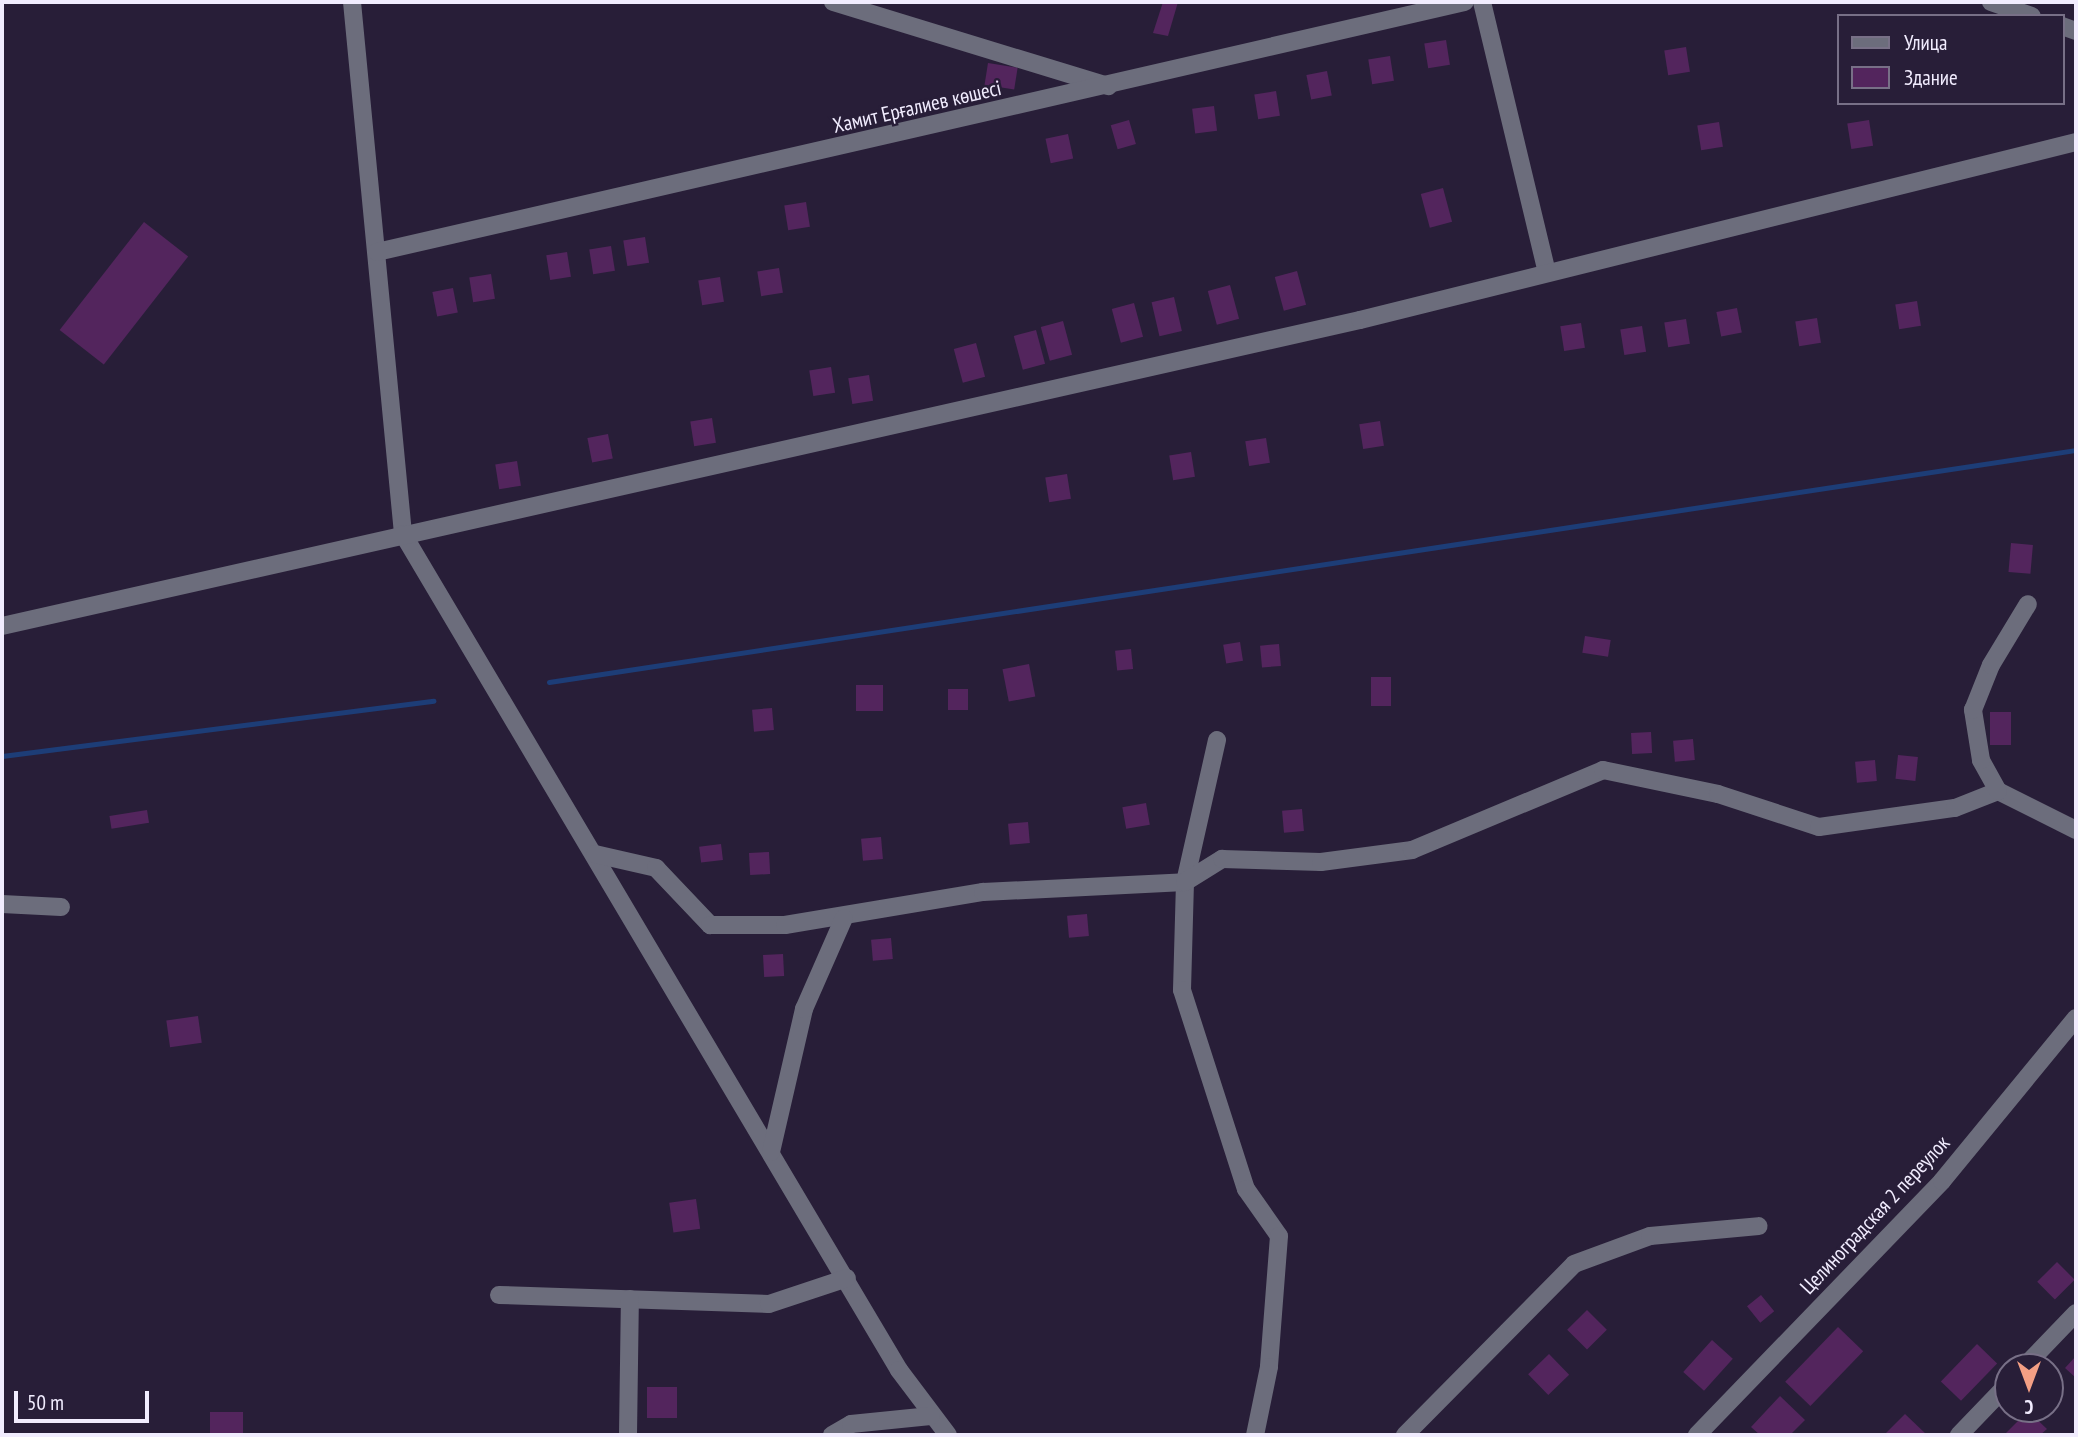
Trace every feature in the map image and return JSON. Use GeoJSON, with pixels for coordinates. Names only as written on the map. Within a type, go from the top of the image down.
{"type":"FeatureCollection","features":[{"type":"Feature","properties":{"kind":"street"},"geometry":{"type":"LineString","coordinates":[[352,2],[403,534],[847,1278],[932,1416],[948,1435]]}},
{"type":"Feature","properties":{"kind":"street"},"geometry":{"type":"LineString","coordinates":[[833,2],[1108,86]]}},
{"type":"Feature","properties":{"kind":"street","name":"Хамит Ерғалиев көшесі"},"geometry":{"type":"LineString","coordinates":[[377,253],[1465,2]]}},
{"type":"Feature","properties":{"kind":"street"},"geometry":{"type":"LineString","coordinates":[[1482,2],[1547,272]]}},
{"type":"Feature","properties":{"kind":"street"},"geometry":{"type":"LineString","coordinates":[[1991,2],[2026,14]]}},
{"type":"Feature","properties":{"kind":"street"},"geometry":{"type":"LineString","coordinates":[[2,626],[1347,323],[2076,142]]}},
{"type":"Feature","properties":{"kind":"street"},"geometry":{"type":"LineString","coordinates":[[2028,604],[1990,665],[1973,710],[1981,760],[1997,791],[2076,830]]}},
{"type":"Feature","properties":{"kind":"street"},"geometry":{"type":"LineString","coordinates":[[1217,740],[1185,883],[1182,990],[1246,1189],[1279,1236],[1269,1367],[1255,1435]]}},
{"type":"Feature","properties":{"kind":"street"},"geometry":{"type":"LineString","coordinates":[[595,854],[656,869],[710,925],[844,918],[983,892],[1185,883],[1222,859],[1321,862],[1412,850],[1603,770],[1718,794],[1819,827],[1955,808],[1997,791]]}},
{"type":"Feature","properties":{"kind":"street"},"geometry":{"type":"LineString","coordinates":[[2,904],[61,907]]}},
{"type":"Feature","properties":{"kind":"street"},"geometry":{"type":"LineString","coordinates":[[771,1152],[804,1009],[844,918]]}},
{"type":"Feature","properties":{"kind":"street","name":"Целиноградская 2 переулок"},"geometry":{"type":"LineString","coordinates":[[1697,1435],[1942,1181],[2076,1018]]}},
{"type":"Feature","properties":{"kind":"street"},"geometry":{"type":"LineString","coordinates":[[1405,1435],[1574,1264],[1650,1236],[1759,1226]]}},
{"type":"Feature","properties":{"kind":"street"},"geometry":{"type":"LineString","coordinates":[[499,1295],[769,1304],[847,1278]]}},
{"type":"Feature","properties":{"kind":"street"},"geometry":{"type":"LineString","coordinates":[[628,1435],[630,1299]]}},
{"type":"Feature","properties":{"kind":"street"},"geometry":{"type":"LineString","coordinates":[[2037,1353],[2076,1313]]}},
{"type":"Feature","properties":{"kind":"street"},"geometry":{"type":"LineString","coordinates":[[1959,1435],[1994,1399]]}},
{"type":"Feature","properties":{"kind":"street"},"geometry":{"type":"LineString","coordinates":[[832,1435],[851,1423],[932,1416]]}},
{"type":"Feature","properties":{"kind":"building"},"geometry":{"type":"Polygon","coordinates":[[[1163,2],[1178,2],[1168,36],[1153,33],[1163,2]]]}},
{"type":"Feature","properties":{"kind":"building"},"geometry":{"type":"Polygon","coordinates":[[[1446,40],[1450,65],[1428,68],[1424,43],[1446,40]]]}},
{"type":"Feature","properties":{"kind":"building"},"geometry":{"type":"Polygon","coordinates":[[[1686,47],[1690,72],[1668,75],[1664,50],[1686,47]]]}},
{"type":"Feature","properties":{"kind":"building"},"geometry":{"type":"Polygon","coordinates":[[[1390,56],[1394,81],[1372,84],[1368,59],[1390,56]]]}},
{"type":"Feature","properties":{"kind":"building"},"geometry":{"type":"Polygon","coordinates":[[[988,63],[1018,68],[1014,89],[985,85],[988,63]]]}},
{"type":"Feature","properties":{"kind":"building"},"geometry":{"type":"Polygon","coordinates":[[[1327,71],[1332,96],[1311,100],[1306,75],[1327,71]]]}},
{"type":"Feature","properties":{"kind":"building"},"geometry":{"type":"Polygon","coordinates":[[[1276,91],[1280,116],[1258,119],[1254,94],[1276,91]]]}},
{"type":"Feature","properties":{"kind":"building"},"geometry":{"type":"Polygon","coordinates":[[[1214,106],[1217,131],[1195,133],[1192,109],[1214,106]]]}},
{"type":"Feature","properties":{"kind":"building"},"geometry":{"type":"Polygon","coordinates":[[[1129,120],[1136,144],[1118,149],[1111,125],[1129,120]]]}},
{"type":"Feature","properties":{"kind":"building"},"geometry":{"type":"Polygon","coordinates":[[[1869,120],[1873,146],[1851,149],[1847,123],[1869,120]]]}},
{"type":"Feature","properties":{"kind":"building"},"geometry":{"type":"Polygon","coordinates":[[[1719,122],[1723,147],[1701,150],[1697,125],[1719,122]]]}},
{"type":"Feature","properties":{"kind":"building"},"geometry":{"type":"Polygon","coordinates":[[[1068,134],[1073,158],[1051,163],[1046,139],[1068,134]]]}},
{"type":"Feature","properties":{"kind":"building"},"geometry":{"type":"Polygon","coordinates":[[[1443,188],[1452,222],[1430,228],[1421,194],[1443,188]]]}},
{"type":"Feature","properties":{"kind":"building"},"geometry":{"type":"Polygon","coordinates":[[[806,202],[810,227],[788,230],[784,205],[806,202]]]}},
{"type":"Feature","properties":{"kind":"building"},"geometry":{"type":"Polygon","coordinates":[[[144,222],[188,256],[104,364],[60,330],[144,222]]]}},
{"type":"Feature","properties":{"kind":"building"},"geometry":{"type":"Polygon","coordinates":[[[645,237],[649,263],[627,266],[623,240],[645,237]]]}},
{"type":"Feature","properties":{"kind":"building"},"geometry":{"type":"Polygon","coordinates":[[[611,246],[615,271],[593,274],[589,249],[611,246]]]}},
{"type":"Feature","properties":{"kind":"building"},"geometry":{"type":"Polygon","coordinates":[[[567,252],[571,277],[550,280],[546,255],[567,252]]]}},
{"type":"Feature","properties":{"kind":"building"},"geometry":{"type":"Polygon","coordinates":[[[779,268],[783,293],[761,296],[757,271],[779,268]]]}},
{"type":"Feature","properties":{"kind":"building"},"geometry":{"type":"Polygon","coordinates":[[[1297,271],[1306,305],[1284,311],[1275,277],[1297,271]]]}},
{"type":"Feature","properties":{"kind":"building"},"geometry":{"type":"Polygon","coordinates":[[[491,274],[495,299],[473,302],[469,277],[491,274]]]}},
{"type":"Feature","properties":{"kind":"building"},"geometry":{"type":"Polygon","coordinates":[[[720,277],[724,302],[702,305],[698,280],[720,277]]]}},
{"type":"Feature","properties":{"kind":"building"},"geometry":{"type":"Polygon","coordinates":[[[1230,285],[1239,319],[1217,325],[1208,291],[1230,285]]]}},
{"type":"Feature","properties":{"kind":"building"},"geometry":{"type":"Polygon","coordinates":[[[453,288],[458,313],[437,317],[432,292],[453,288]]]}},
{"type":"Feature","properties":{"kind":"building"},"geometry":{"type":"Polygon","coordinates":[[[1174,297],[1182,331],[1159,336],[1152,302],[1174,297]]]}},
{"type":"Feature","properties":{"kind":"building"},"geometry":{"type":"Polygon","coordinates":[[[1917,301],[1921,326],[1899,329],[1895,304],[1917,301]]]}},
{"type":"Feature","properties":{"kind":"building"},"geometry":{"type":"Polygon","coordinates":[[[1134,303],[1143,337],[1121,343],[1112,309],[1134,303]]]}},
{"type":"Feature","properties":{"kind":"building"},"geometry":{"type":"Polygon","coordinates":[[[1737,308],[1742,333],[1721,337],[1716,312],[1737,308]]]}},
{"type":"Feature","properties":{"kind":"building"},"geometry":{"type":"Polygon","coordinates":[[[1817,318],[1821,343],[1799,346],[1795,321],[1817,318]]]}},
{"type":"Feature","properties":{"kind":"building"},"geometry":{"type":"Polygon","coordinates":[[[1686,319],[1690,344],[1668,347],[1664,322],[1686,319]]]}},
{"type":"Feature","properties":{"kind":"building"},"geometry":{"type":"Polygon","coordinates":[[[1063,321],[1072,355],[1050,361],[1041,327],[1063,321]]]}},
{"type":"Feature","properties":{"kind":"building"},"geometry":{"type":"Polygon","coordinates":[[[1581,323],[1585,348],[1564,351],[1560,326],[1581,323]]]}},
{"type":"Feature","properties":{"kind":"building"},"geometry":{"type":"Polygon","coordinates":[[[1642,326],[1646,352],[1624,355],[1620,329],[1642,326]]]}},
{"type":"Feature","properties":{"kind":"building"},"geometry":{"type":"Polygon","coordinates":[[[1036,330],[1045,364],[1023,370],[1014,336],[1036,330]]]}},
{"type":"Feature","properties":{"kind":"building"},"geometry":{"type":"Polygon","coordinates":[[[976,343],[985,377],[963,383],[954,349],[976,343]]]}},
{"type":"Feature","properties":{"kind":"building"},"geometry":{"type":"Polygon","coordinates":[[[831,367],[835,393],[813,396],[809,370],[831,367]]]}},
{"type":"Feature","properties":{"kind":"building"},"geometry":{"type":"Polygon","coordinates":[[[869,375],[873,401],[852,404],[848,378],[869,375]]]}},
{"type":"Feature","properties":{"kind":"building"},"geometry":{"type":"Polygon","coordinates":[[[712,418],[716,443],[694,446],[690,421],[712,418]]]}},
{"type":"Feature","properties":{"kind":"building"},"geometry":{"type":"Polygon","coordinates":[[[1380,421],[1384,446],[1363,449],[1359,424],[1380,421]]]}},
{"type":"Feature","properties":{"kind":"building"},"geometry":{"type":"Polygon","coordinates":[[[608,434],[613,459],[592,463],[587,438],[608,434]]]}},
{"type":"Feature","properties":{"kind":"building"},"geometry":{"type":"Polygon","coordinates":[[[1266,438],[1270,463],[1249,466],[1245,441],[1266,438]]]}},
{"type":"Feature","properties":{"kind":"building"},"geometry":{"type":"Polygon","coordinates":[[[1191,452],[1195,477],[1173,480],[1169,455],[1191,452]]]}},
{"type":"Feature","properties":{"kind":"building"},"geometry":{"type":"Polygon","coordinates":[[[517,461],[521,486],[499,489],[495,464],[517,461]]]}},
{"type":"Feature","properties":{"kind":"building"},"geometry":{"type":"Polygon","coordinates":[[[1067,474],[1071,499],[1049,502],[1045,477],[1067,474]]]}},
{"type":"Feature","properties":{"kind":"building"},"geometry":{"type":"Polygon","coordinates":[[[2011,543],[2033,545],[2030,574],[2008,572],[2011,543]]]}},
{"type":"Feature","properties":{"kind":"building"},"geometry":{"type":"Polygon","coordinates":[[[1585,636],[1611,640],[1608,657],[1582,653],[1585,636]]]}},
{"type":"Feature","properties":{"kind":"building"},"geometry":{"type":"Polygon","coordinates":[[[1240,642],[1243,661],[1226,663],[1223,645],[1240,642]]]}},
{"type":"Feature","properties":{"kind":"building"},"geometry":{"type":"Polygon","coordinates":[[[1279,644],[1281,666],[1262,668],[1260,646],[1279,644]]]}},
{"type":"Feature","properties":{"kind":"building"},"geometry":{"type":"Polygon","coordinates":[[[1131,649],[1133,669],[1117,671],[1115,651],[1131,649]]]}},
{"type":"Feature","properties":{"kind":"building"},"geometry":{"type":"Polygon","coordinates":[[[1029,664],[1035,696],[1009,702],[1002,669],[1029,664]]]}},
{"type":"Feature","properties":{"kind":"building"},"geometry":{"type":"Polygon","coordinates":[[[1371,677],[1391,677],[1391,706],[1371,706],[1371,677]]]}},
{"type":"Feature","properties":{"kind":"building"},"geometry":{"type":"Polygon","coordinates":[[[856,685],[883,685],[883,711],[856,711],[856,685]]]}},
{"type":"Feature","properties":{"kind":"building"},"geometry":{"type":"Polygon","coordinates":[[[948,689],[968,689],[968,710],[948,710],[948,689]]]}},
{"type":"Feature","properties":{"kind":"building"},"geometry":{"type":"Polygon","coordinates":[[[772,708],[774,730],[754,732],[752,710],[772,708]]]}},
{"type":"Feature","properties":{"kind":"building"},"geometry":{"type":"Polygon","coordinates":[[[1990,712],[2011,712],[2011,745],[1990,745],[1990,712]]]}},
{"type":"Feature","properties":{"kind":"building"},"geometry":{"type":"Polygon","coordinates":[[[1651,732],[1652,753],[1632,754],[1631,733],[1651,732]]]}},
{"type":"Feature","properties":{"kind":"building"},"geometry":{"type":"Polygon","coordinates":[[[1693,739],[1695,760],[1675,762],[1673,741],[1693,739]]]}},
{"type":"Feature","properties":{"kind":"building"},"geometry":{"type":"Polygon","coordinates":[[[1898,755],[1918,757],[1915,781],[1895,779],[1898,755]]]}},
{"type":"Feature","properties":{"kind":"building"},"geometry":{"type":"Polygon","coordinates":[[[1875,760],[1877,781],[1857,783],[1855,762],[1875,760]]]}},
{"type":"Feature","properties":{"kind":"building"},"geometry":{"type":"Polygon","coordinates":[[[1146,803],[1150,825],[1126,829],[1122,807],[1146,803]]]}},
{"type":"Feature","properties":{"kind":"building"},"geometry":{"type":"Polygon","coordinates":[[[1302,809],[1304,831],[1284,833],[1282,811],[1302,809]]]}},
{"type":"Feature","properties":{"kind":"building"},"geometry":{"type":"Polygon","coordinates":[[[147,810],[149,823],[112,829],[109,816],[147,810]]]}},
{"type":"Feature","properties":{"kind":"building"},"geometry":{"type":"Polygon","coordinates":[[[1028,822],[1030,843],[1010,845],[1008,824],[1028,822]]]}},
{"type":"Feature","properties":{"kind":"building"},"geometry":{"type":"Polygon","coordinates":[[[881,837],[883,859],[863,861],[861,839],[881,837]]]}},
{"type":"Feature","properties":{"kind":"building"},"geometry":{"type":"Polygon","coordinates":[[[721,844],[723,860],[701,863],[699,847],[721,844]]]}},
{"type":"Feature","properties":{"kind":"building"},"geometry":{"type":"Polygon","coordinates":[[[769,852],[770,874],[750,875],[749,853],[769,852]]]}},
{"type":"Feature","properties":{"kind":"building"},"geometry":{"type":"Polygon","coordinates":[[[1087,914],[1089,936],[1069,938],[1067,916],[1087,914]]]}},
{"type":"Feature","properties":{"kind":"building"},"geometry":{"type":"Polygon","coordinates":[[[891,938],[893,959],[873,961],[871,940],[891,938]]]}},
{"type":"Feature","properties":{"kind":"building"},"geometry":{"type":"Polygon","coordinates":[[[783,954],[784,976],[764,977],[763,955],[783,954]]]}},
{"type":"Feature","properties":{"kind":"building"},"geometry":{"type":"Polygon","coordinates":[[[198,1016],[202,1043],[170,1047],[166,1020],[198,1016]]]}},
{"type":"Feature","properties":{"kind":"building"},"geometry":{"type":"Polygon","coordinates":[[[696,1199],[700,1229],[673,1232],[669,1203],[696,1199]]]}},
{"type":"Feature","properties":{"kind":"building"},"geometry":{"type":"Polygon","coordinates":[[[2057,1262],[2075,1280],[2055,1299],[2037,1282],[2057,1262]]]}},
{"type":"Feature","properties":{"kind":"building"},"geometry":{"type":"Polygon","coordinates":[[[1761,1295],[1774,1311],[1760,1323],[1747,1306],[1761,1295]]]}},
{"type":"Feature","properties":{"kind":"building"},"geometry":{"type":"Polygon","coordinates":[[[1587,1310],[1607,1330],[1587,1350],[1567,1330],[1587,1310]]]}},
{"type":"Feature","properties":{"kind":"building"},"geometry":{"type":"Polygon","coordinates":[[[1838,1327],[1863,1351],[1810,1406],[1785,1382],[1838,1327]]]}},
{"type":"Feature","properties":{"kind":"building"},"geometry":{"type":"Polygon","coordinates":[[[1712,1340],[1733,1359],[1704,1391],[1683,1372],[1712,1340]]]}},
{"type":"Feature","properties":{"kind":"building"},"geometry":{"type":"Polygon","coordinates":[[[1977,1344],[1994,1360],[1994,1367],[1961,1401],[1941,1381],[1977,1344]]]}},
{"type":"Feature","properties":{"kind":"building"},"geometry":{"type":"Polygon","coordinates":[[[1549,1354],[1569,1375],[1548,1395],[1528,1374],[1549,1354]]]}},
{"type":"Feature","properties":{"kind":"building"},"geometry":{"type":"Polygon","coordinates":[[[2076,1356],[2076,1378],[2065,1368],[2076,1356]]]}},
{"type":"Feature","properties":{"kind":"building"},"geometry":{"type":"Polygon","coordinates":[[[647,1387],[677,1387],[677,1418],[647,1418],[647,1387]]]}},
{"type":"Feature","properties":{"kind":"building"},"geometry":{"type":"Polygon","coordinates":[[[1780,1396],[1805,1420],[1790,1435],[1760,1435],[1751,1427],[1780,1396]]]}},
{"type":"Feature","properties":{"kind":"building"},"geometry":{"type":"Polygon","coordinates":[[[210,1412],[243,1412],[243,1435],[210,1435],[210,1412]]]}},
{"type":"Feature","properties":{"kind":"building"},"geometry":{"type":"Polygon","coordinates":[[[1905,1414],[1927,1435],[1884,1435],[1905,1414]]]}},
{"type":"Feature","properties":{"kind":"building"},"geometry":{"type":"Polygon","coordinates":[[[2016,1423],[2041,1423],[2047,1429],[2040,1435],[2004,1435],[2016,1423]]]}},
{"type":"Feature","properties":{"kind":"waterway"},"geometry":{"type":"LineString","coordinates":[[549,682],[2076,450]]}},
{"type":"Feature","properties":{"kind":"waterway"},"geometry":{"type":"LineString","coordinates":[[2,756],[434,701]]}}]}
